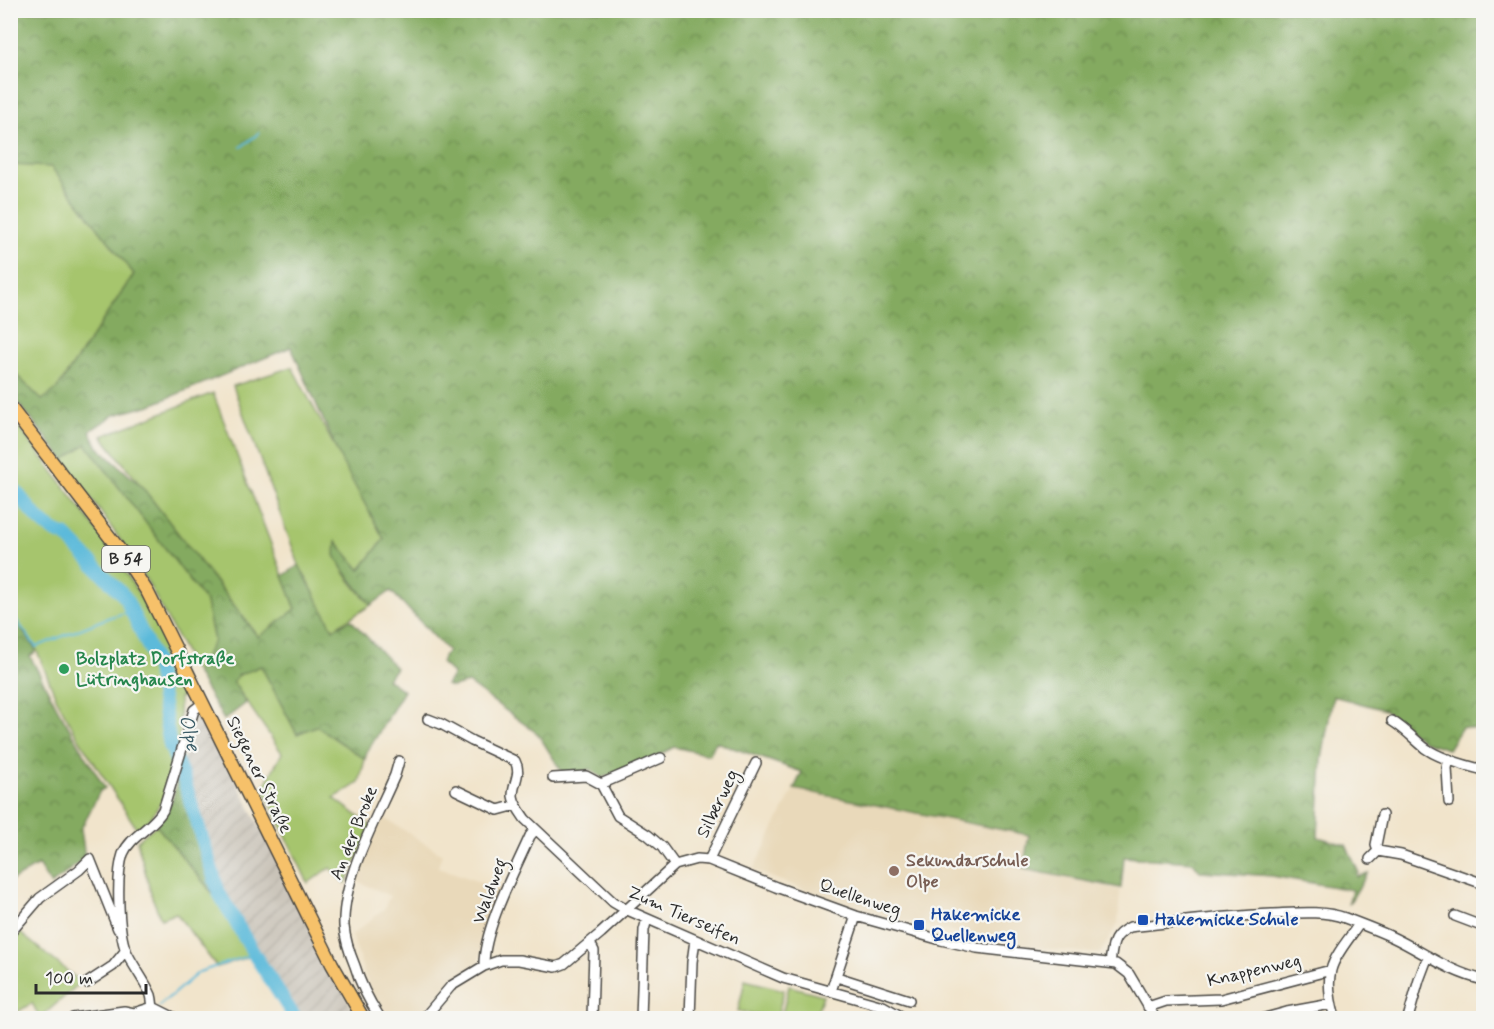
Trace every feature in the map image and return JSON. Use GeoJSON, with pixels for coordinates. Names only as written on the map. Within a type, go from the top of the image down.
{"type":"FeatureCollection","features":[{"type":"Feature","properties":{"kind":"main road","name":"Siegener Straße"},"geometry":{"type":"LineString","coordinates":[[10,407],[137,575],[168,630],[332,964],[363,1018]]}},
{"type":"Feature","properties":{"kind":"street"},"geometry":{"type":"LineString","coordinates":[[120,934],[120,869],[123,855],[128,846],[159,818],[167,802],[194,710],[203,703]]}},
{"type":"Feature","properties":{"kind":"street"},"geometry":{"type":"LineString","coordinates":[[428,719],[515,760],[519,767],[513,795],[516,805],[498,810],[456,790]]}},
{"type":"Feature","properties":{"kind":"street"},"geometry":{"type":"LineString","coordinates":[[1392,721],[1405,729],[1427,750],[1484,770]]}},
{"type":"Feature","properties":{"kind":"street"},"geometry":{"type":"LineString","coordinates":[[601,784],[661,758]]}},
{"type":"Feature","properties":{"kind":"street"},"geometry":{"type":"LineString","coordinates":[[1449,759],[1447,768],[1449,802]]}},
{"type":"Feature","properties":{"kind":"street","name":"An der Broke"},"geometry":{"type":"LineString","coordinates":[[380,1018],[358,977],[351,957],[344,928],[345,909],[349,884],[399,761]]}},
{"type":"Feature","properties":{"kind":"street","name":"Silberweg"},"geometry":{"type":"LineString","coordinates":[[709,860],[756,763]]}},
{"type":"Feature","properties":{"kind":"street"},"geometry":{"type":"LineString","coordinates":[[424,1018],[451,987],[484,966],[501,960],[519,960],[556,967],[564,964],[675,865],[655,841],[618,816],[601,784],[586,776],[553,778]]}},
{"type":"Feature","properties":{"kind":"street","name":"Zum Tierseifen"},"geometry":{"type":"LineString","coordinates":[[516,805],[535,830],[613,902],[625,909],[783,978],[883,1006],[904,1018]]}},
{"type":"Feature","properties":{"kind":"street"},"geometry":{"type":"LineString","coordinates":[[1378,851],[1376,845],[1382,815]]}},
{"type":"Feature","properties":{"kind":"street","name":"Waldweg"},"geometry":{"type":"LineString","coordinates":[[484,966],[484,954],[504,891],[535,830]]}},
{"type":"Feature","properties":{"kind":"street"},"geometry":{"type":"LineString","coordinates":[[1370,859],[1378,851]]}},
{"type":"Feature","properties":{"kind":"street"},"geometry":{"type":"LineString","coordinates":[[1378,851],[1401,855],[1484,884]]}},
{"type":"Feature","properties":{"kind":"street"},"geometry":{"type":"LineString","coordinates":[[10,933],[40,898],[79,870],[90,859],[126,950],[151,996],[153,1018]]}},
{"type":"Feature","properties":{"kind":"street","name":"Quellenweg"},"geometry":{"type":"LineString","coordinates":[[675,865],[697,859],[709,860],[856,916],[977,948],[1110,963]]}},
{"type":"Feature","properties":{"kind":"street"},"geometry":{"type":"LineString","coordinates":[[1155,1018],[1129,974],[1120,966],[1110,963],[1113,943],[1120,932],[1130,927],[1294,913],[1336,916],[1392,936],[1462,975],[1484,980]]}},
{"type":"Feature","properties":{"kind":"street"},"geometry":{"type":"LineString","coordinates":[[831,991],[856,916]]}},
{"type":"Feature","properties":{"kind":"street"},"geometry":{"type":"LineString","coordinates":[[1455,916],[1484,927]]}},
{"type":"Feature","properties":{"kind":"street"},"geometry":{"type":"LineString","coordinates":[[641,1018],[644,930],[647,919]]}},
{"type":"Feature","properties":{"kind":"street"},"geometry":{"type":"LineString","coordinates":[[1335,1018],[1331,1004],[1331,970],[1339,953],[1359,924]]}},
{"type":"Feature","properties":{"kind":"street"},"geometry":{"type":"LineString","coordinates":[[690,1018],[695,940]]}},
{"type":"Feature","properties":{"kind":"street"},"geometry":{"type":"LineString","coordinates":[[590,943],[594,951],[592,1018]]}},
{"type":"Feature","properties":{"kind":"street"},"geometry":{"type":"LineString","coordinates":[[87,983],[119,961],[126,950]]}},
{"type":"Feature","properties":{"kind":"street"},"geometry":{"type":"LineString","coordinates":[[1408,1018],[1428,956]]}},
{"type":"Feature","properties":{"kind":"street","name":"Knappenweg"},"geometry":{"type":"LineString","coordinates":[[1148,1007],[1166,1001],[1221,999],[1331,970]]}},
{"type":"Feature","properties":{"kind":"street"},"geometry":{"type":"LineString","coordinates":[[837,977],[909,1000]]}},
{"type":"Feature","properties":{"kind":"street"},"geometry":{"type":"LineString","coordinates":[[1265,1018],[1331,1004]]}},
{"type":"Feature","properties":{"kind":"street"},"geometry":{"type":"LineString","coordinates":[[73,1018],[124,1011],[132,1016],[153,1007],[175,1018]]}},
{"type":"Feature","properties":{"kind":"shaded area"},"geometry":{"type":"Polygon","coordinates":[[[194,718],[206,721],[357,1018],[299,1018],[257,953],[226,893],[182,767],[194,718]]]}},
{"type":"Feature","properties":{"kind":"shaded area","name":"Sekundarschule Olpe"},"geometry":{"type":"Polygon","coordinates":[[[794,789],[1029,835],[1023,869],[1120,890],[1118,923],[1100,954],[990,943],[983,939],[857,910],[753,870],[794,789]]]}},
{"type":"Feature","properties":{"kind":"shaded area"},"geometry":{"type":"Polygon","coordinates":[[[383,817],[442,854],[438,867],[501,890],[478,963],[447,985],[419,1018],[391,1016],[374,998],[352,935],[384,909],[390,896],[355,880],[383,817]]]}},
{"type":"Feature","properties":{"kind":"green space"},"geometry":{"type":"Polygon","coordinates":[[[11,11],[1483,11],[1483,730],[1462,727],[1448,749],[1423,741],[1385,710],[1333,696],[1322,759],[1318,837],[1346,845],[1359,873],[1356,874],[1357,877],[1368,873],[1348,905],[1352,890],[1272,876],[1200,871],[1193,862],[1124,857],[1121,888],[1023,869],[1029,835],[794,789],[802,772],[716,742],[709,755],[674,747],[602,778],[590,769],[584,772],[562,772],[538,734],[468,683],[452,687],[446,685],[453,674],[441,663],[448,651],[391,591],[371,605],[342,568],[335,555],[336,541],[360,570],[384,539],[342,462],[291,347],[151,405],[114,415],[90,431],[98,447],[143,488],[258,637],[296,609],[283,576],[299,565],[333,629],[351,620],[396,668],[387,679],[404,691],[365,759],[316,726],[297,734],[261,666],[239,675],[233,681],[246,703],[224,720],[196,673],[214,641],[206,602],[86,444],[64,460],[11,394],[10,369],[42,400],[57,389],[134,274],[51,167],[11,165],[11,11]]]}},
{"type":"Feature","properties":{"kind":"green space"},"geometry":{"type":"Polygon","coordinates":[[[11,165],[51,166],[134,274],[57,389],[42,401],[11,369],[11,165]]]}},
{"type":"Feature","properties":{"kind":"green space"},"geometry":{"type":"Polygon","coordinates":[[[292,367],[384,539],[360,570],[336,542],[338,560],[342,568],[371,605],[333,629],[299,565],[233,386],[292,367]]]}},
{"type":"Feature","properties":{"kind":"green space"},"geometry":{"type":"Polygon","coordinates":[[[213,393],[296,609],[259,637],[102,436],[213,393]]]}},
{"type":"Feature","properties":{"kind":"green space"},"geometry":{"type":"Polygon","coordinates":[[[10,416],[88,517],[124,570],[161,633],[190,694],[179,698],[180,746],[166,795],[150,819],[137,829],[79,739],[57,700],[37,651],[11,612],[10,416]]]}},
{"type":"Feature","properties":{"kind":"green space"},"geometry":{"type":"Polygon","coordinates":[[[86,443],[206,602],[214,641],[196,673],[140,568],[64,460],[86,443]]]}},
{"type":"Feature","properties":{"kind":"green space"},"geometry":{"type":"Polygon","coordinates":[[[10,612],[37,651],[30,656],[59,711],[105,788],[100,791],[81,829],[85,858],[51,885],[38,865],[11,881],[10,612]]]}},
{"type":"Feature","properties":{"kind":"green space"},"geometry":{"type":"Polygon","coordinates":[[[261,666],[297,734],[316,726],[365,759],[359,783],[334,798],[371,826],[346,883],[330,868],[308,883],[263,788],[282,753],[233,682],[238,675],[261,666]]]}},
{"type":"Feature","properties":{"kind":"green space"},"geometry":{"type":"Polygon","coordinates":[[[178,774],[217,892],[240,935],[214,895],[156,825],[173,798],[178,774]]]}},
{"type":"Feature","properties":{"kind":"green space"},"geometry":{"type":"Polygon","coordinates":[[[156,825],[214,895],[253,955],[217,967],[176,913],[161,919],[152,897],[137,841],[156,825]]]}},
{"type":"Feature","properties":{"kind":"green space"},"geometry":{"type":"Polygon","coordinates":[[[14,928],[81,982],[40,1018],[32,1003],[11,1016],[10,932],[14,928]]]}},
{"type":"Feature","properties":{"kind":"green space"},"geometry":{"type":"Polygon","coordinates":[[[745,980],[784,990],[777,1018],[738,1011],[745,980]]]}},
{"type":"Feature","properties":{"kind":"green space"},"geometry":{"type":"Polygon","coordinates":[[[789,986],[823,995],[815,1018],[781,1018],[789,986]]]}},
{"type":"Feature","properties":{"kind":"waterway"},"geometry":{"type":"LineString","coordinates":[[241,147],[259,133]]}},
{"type":"Feature","properties":{"kind":"waterway","name":"Olpe"},"geometry":{"type":"LineString","coordinates":[[10,484],[41,521],[65,535],[125,597],[156,663],[170,745],[184,780],[219,893],[295,1018]]}},
{"type":"Feature","properties":{"kind":"waterway"},"geometry":{"type":"LineString","coordinates":[[10,611],[36,647],[110,617],[132,611]]}},
{"type":"Feature","properties":{"kind":"waterway"},"geometry":{"type":"LineString","coordinates":[[159,1006],[199,972],[254,954]]}},
{"type":"Feature","properties":{"kind":"place","name":"Bolzplatz Dorfstraße Lütringhausen"},"geometry":{"type":"Point","coordinates":[64,669]}},
{"type":"Feature","properties":{"kind":"place","name":"Sekundarschule Olpe"},"geometry":{"type":"Point","coordinates":[894,871]}},
{"type":"Feature","properties":{"kind":"place","name":"Hakemicke Schule"},"geometry":{"type":"Point","coordinates":[1143,920]}},
{"type":"Feature","properties":{"kind":"place","name":"Hakemicke Quellenweg"},"geometry":{"type":"Point","coordinates":[919,925]}}]}
